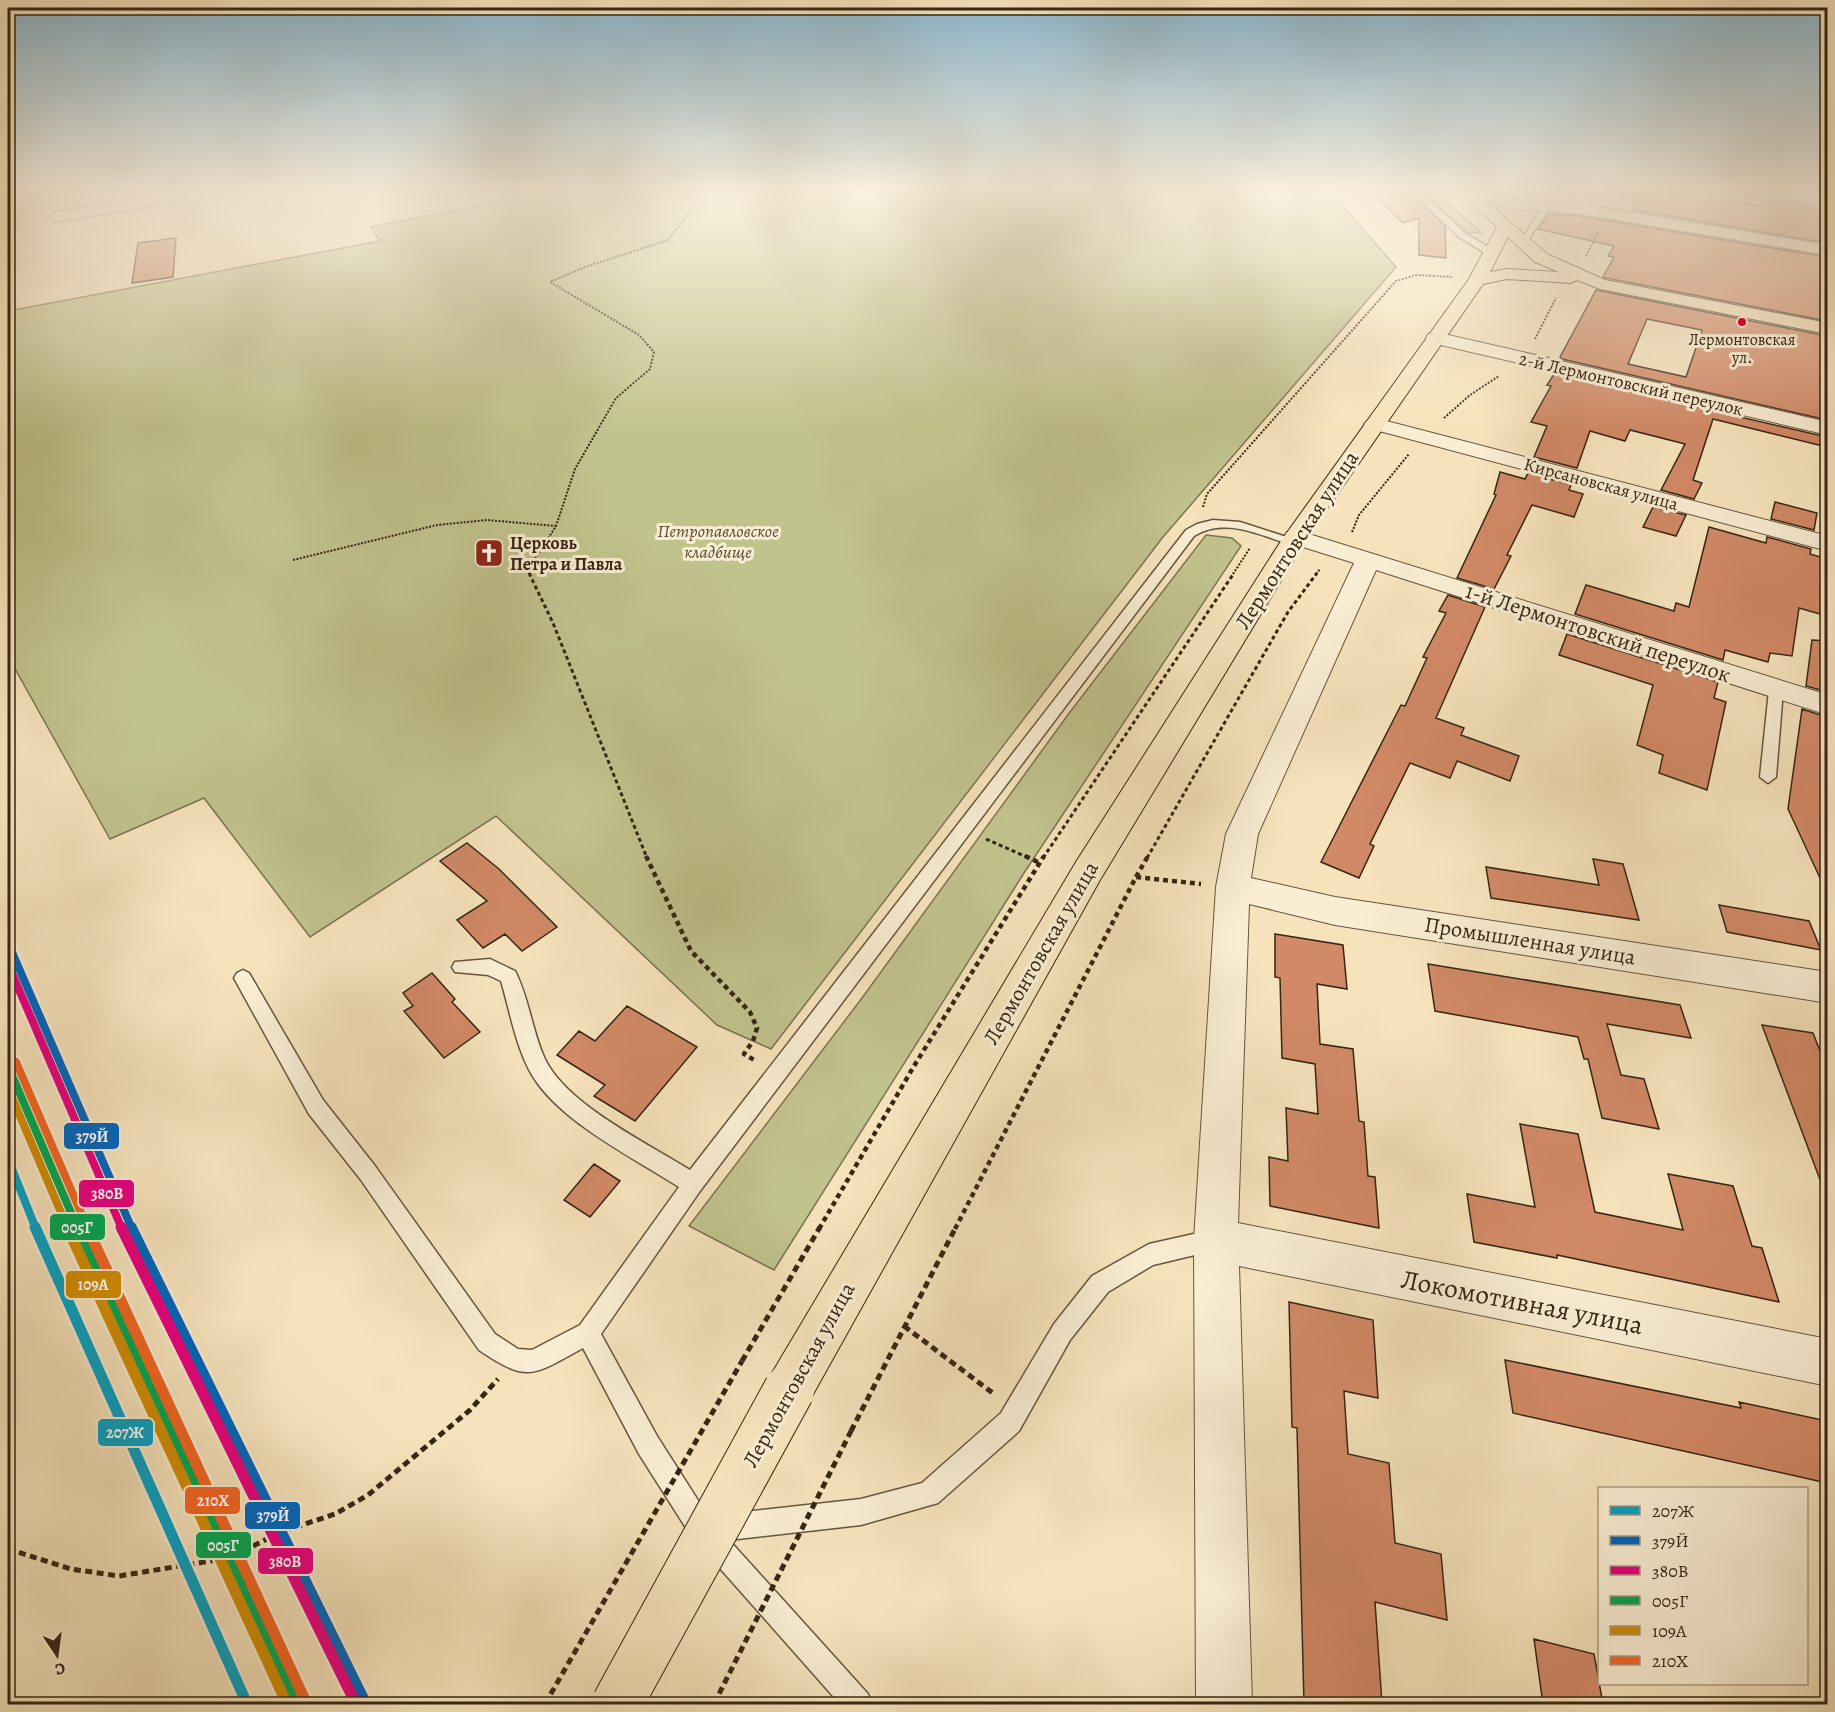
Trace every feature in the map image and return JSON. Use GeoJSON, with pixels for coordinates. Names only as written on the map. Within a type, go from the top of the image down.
{"type":"FeatureCollection","features":[{"type":"Feature","properties":{"kind":"main road","name":"Лермонтовская улица"},"geometry":{"type":"LineString","coordinates":[[617,1704],[789,1390],[1088,871],[1294,539],[1483,270]]}},
{"type":"Feature","properties":{"kind":"main road"},"geometry":{"type":"LineString","coordinates":[[1568,270],[1600,284]]}},
{"type":"Feature","properties":{"kind":"main road"},"geometry":{"type":"LineString","coordinates":[[1477,280],[1490,276],[1526,273],[1600,284],[1827,329]]}},
{"type":"Feature","properties":{"kind":"street","name":"2-й Лермонтовский переулок"},"geometry":{"type":"LineString","coordinates":[[1435,338],[1827,429]]}},
{"type":"Feature","properties":{"kind":"street","name":"Кирсановская улица"},"geometry":{"type":"LineString","coordinates":[[1375,424],[1827,544]]}},
{"type":"Feature","properties":{"kind":"street","name":"1-й Лермонтовский переулок"},"geometry":{"type":"LineString","coordinates":[[1294,539],[1368,559],[1827,705]]}},
{"type":"Feature","properties":{"kind":"street"},"geometry":{"type":"LineString","coordinates":[[1224,1704],[1216,1240],[1233,887],[1242,834],[1368,559]]}},
{"type":"Feature","properties":{"kind":"street","name":"Промышленная улица"},"geometry":{"type":"LineString","coordinates":[[1233,887],[1335,911],[1827,988]]}},
{"type":"Feature","properties":{"kind":"street","name":"Локомотивная улица"},"geometry":{"type":"LineString","coordinates":[[1216,1240],[1827,1363]]}},
{"type":"Feature","properties":{"kind":"lane"},"geometry":{"type":"LineString","coordinates":[[243,978],[316,1107],[368,1173],[487,1342],[514,1360],[533,1362],[588,1333],[693,1184],[1191,533],[1199,525],[1231,524],[1294,539]]}},
{"type":"Feature","properties":{"kind":"lane"},"geometry":{"type":"LineString","coordinates":[[1768,777],[1776,690]]}},
{"type":"Feature","properties":{"kind":"lane"},"geometry":{"type":"LineString","coordinates":[[461,967],[490,967],[509,976],[534,1057],[544,1077],[568,1104],[693,1184]]}},
{"type":"Feature","properties":{"kind":"lane"},"geometry":{"type":"LineString","coordinates":[[702,1530],[861,1512],[929,1494],[1010,1422],[1062,1332],[1100,1284],[1149,1255],[1216,1240]]}},
{"type":"Feature","properties":{"kind":"lane"},"geometry":{"type":"LineString","coordinates":[[588,1333],[648,1445],[702,1530],[858,1704]]}},
{"type":"Feature","properties":{"kind":"path"},"geometry":{"type":"LineString","coordinates":[[578,270],[550,282],[639,335],[654,352],[650,369],[616,398],[575,469],[556,526],[528,570],[554,623],[634,830],[691,951],[750,1012],[757,1028],[753,1041],[744,1054],[777,1074]]}},
{"type":"Feature","properties":{"kind":"path"},"geometry":{"type":"LineString","coordinates":[[293,560],[437,525],[487,520],[556,526]]}},
{"type":"Feature","properties":{"kind":"path"},"geometry":{"type":"LineString","coordinates":[[545,1704],[914,1066],[1040,863],[1260,532]]}},
{"type":"Feature","properties":{"kind":"path"},"geometry":{"type":"LineString","coordinates":[[714,1704],[904,1326],[1136,877],[1288,612],[1317,571],[1330,565],[1368,559]]}},
{"type":"Feature","properties":{"kind":"path"},"geometry":{"type":"LineString","coordinates":[[964,829],[1040,863]]}},
{"type":"Feature","properties":{"kind":"path"},"geometry":{"type":"LineString","coordinates":[[1136,877],[1233,887]]}},
{"type":"Feature","properties":{"kind":"path"},"geometry":{"type":"LineString","coordinates":[[904,1326],[1016,1411]]}},
{"type":"Feature","properties":{"kind":"path"},"geometry":{"type":"LineString","coordinates":[[8,1549],[71,1569],[118,1576],[229,1558],[281,1532],[335,1514],[368,1495],[470,1410],[514,1360]]}},
{"type":"Feature","properties":{"kind":"green space","name":"Петропавловское кладбище"},"geometry":{"type":"Polygon","coordinates":[[[226,270],[1394,270],[1163,537],[771,1049],[717,1025],[496,816],[310,937],[204,798],[110,839],[8,656],[8,311],[226,270]]]}},
{"type":"Feature","properties":{"kind":"green space"},"geometry":{"type":"Polygon","coordinates":[[[1206,535],[1232,538],[1241,546],[1024,873],[774,1270],[689,1226],[862,998],[1070,712],[1206,535]]]}},
{"type":"Feature","properties":{"kind":"building"},"geometry":{"type":"Polygon","coordinates":[[[134,270],[174,270],[173,277],[132,283],[134,270]]]}},
{"type":"Feature","properties":{"kind":"building"},"geometry":{"type":"Polygon","coordinates":[[[1607,270],[1827,270],[1827,321],[1603,277],[1607,270]]]}},
{"type":"Feature","properties":{"kind":"building"},"geometry":{"type":"Polygon","coordinates":[[[1596,290],[1827,336],[1827,420],[1562,359],[1560,357],[1596,290]],[[1647,319],[1628,364],[1686,377],[1702,330],[1647,319]]]}},
{"type":"Feature","properties":{"kind":"building"},"geometry":{"type":"Polygon","coordinates":[[[1554,374],[1827,437],[1827,447],[1713,419],[1693,480],[1702,483],[1694,499],[1661,490],[1685,444],[1630,430],[1625,441],[1590,431],[1577,468],[1534,457],[1547,426],[1531,422],[1551,386],[1547,385],[1554,374]]]}},
{"type":"Feature","properties":{"kind":"building"},"geometry":{"type":"Polygon","coordinates":[[[1500,472],[1525,479],[1528,473],[1571,485],[1569,490],[1583,494],[1574,517],[1532,505],[1507,555],[1511,556],[1494,589],[1457,578],[1496,495],[1494,494],[1500,472]]]}},
{"type":"Feature","properties":{"kind":"building"},"geometry":{"type":"Polygon","coordinates":[[[1775,502],[1817,513],[1814,530],[1771,519],[1775,502]]]}},
{"type":"Feature","properties":{"kind":"building"},"geometry":{"type":"Polygon","coordinates":[[[1653,507],[1686,515],[1676,536],[1643,527],[1653,507]]]}},
{"type":"Feature","properties":{"kind":"building"},"geometry":{"type":"Polygon","coordinates":[[[1709,527],[1766,543],[1767,537],[1811,549],[1810,554],[1827,559],[1827,616],[1799,608],[1792,656],[1770,653],[1768,662],[1725,650],[1723,660],[1575,614],[1586,585],[1674,611],[1676,603],[1689,607],[1709,527]]]}},
{"type":"Feature","properties":{"kind":"building"},"geometry":{"type":"Polygon","coordinates":[[[1448,595],[1485,607],[1436,718],[1464,728],[1461,735],[1519,756],[1510,781],[1457,761],[1450,778],[1410,763],[1370,844],[1374,846],[1359,878],[1321,862],[1401,705],[1405,706],[1427,658],[1423,657],[1446,613],[1439,611],[1448,595]]]}},
{"type":"Feature","properties":{"kind":"building"},"geometry":{"type":"Polygon","coordinates":[[[1567,634],[1718,682],[1714,698],[1726,702],[1707,790],[1659,773],[1663,755],[1637,745],[1653,685],[1559,655],[1567,634]]]}},
{"type":"Feature","properties":{"kind":"building"},"geometry":{"type":"Polygon","coordinates":[[[1812,640],[1827,641],[1827,692],[1806,686],[1812,640]]]}},
{"type":"Feature","properties":{"kind":"building"},"geometry":{"type":"Polygon","coordinates":[[[1802,709],[1827,717],[1827,893],[1788,809],[1802,709]]]}},
{"type":"Feature","properties":{"kind":"building"},"geometry":{"type":"Polygon","coordinates":[[[467,843],[499,869],[557,927],[522,951],[505,934],[483,948],[457,920],[487,901],[440,861],[467,843]]]}},
{"type":"Feature","properties":{"kind":"building"},"geometry":{"type":"Polygon","coordinates":[[[1593,859],[1623,864],[1639,920],[1491,898],[1486,867],[1599,885],[1593,859]]]}},
{"type":"Feature","properties":{"kind":"building"},"geometry":{"type":"Polygon","coordinates":[[[1719,905],[1809,921],[1821,950],[1727,932],[1719,905]]]}},
{"type":"Feature","properties":{"kind":"building"},"geometry":{"type":"Polygon","coordinates":[[[1275,934],[1343,945],[1347,989],[1317,984],[1320,1044],[1353,1049],[1359,1121],[1364,1122],[1368,1176],[1375,1177],[1379,1228],[1270,1206],[1269,1157],[1288,1161],[1286,1108],[1318,1114],[1315,1064],[1282,1058],[1280,978],[1275,977],[1275,934]]]}},
{"type":"Feature","properties":{"kind":"building"},"geometry":{"type":"Polygon","coordinates":[[[1428,964],[1680,1005],[1691,1038],[1607,1024],[1621,1075],[1644,1079],[1659,1129],[1602,1118],[1588,1059],[1584,1059],[1578,1037],[1435,1011],[1428,964]]]}},
{"type":"Feature","properties":{"kind":"building"},"geometry":{"type":"Polygon","coordinates":[[[432,973],[455,999],[452,1002],[480,1032],[444,1058],[404,1011],[413,1006],[403,993],[432,973]]]}},
{"type":"Feature","properties":{"kind":"building"},"geometry":{"type":"Polygon","coordinates":[[[627,1006],[697,1047],[635,1121],[594,1096],[605,1085],[557,1055],[579,1031],[595,1041],[627,1006]]]}},
{"type":"Feature","properties":{"kind":"building"},"geometry":{"type":"Polygon","coordinates":[[[1762,1025],[1813,1033],[1827,1069],[1827,1192],[1825,1193],[1762,1025]]]}},
{"type":"Feature","properties":{"kind":"building"},"geometry":{"type":"Polygon","coordinates":[[[1520,1124],[1578,1134],[1595,1212],[1683,1230],[1668,1174],[1733,1186],[1752,1246],[1762,1248],[1779,1302],[1557,1255],[1557,1258],[1474,1242],[1467,1194],[1535,1207],[1520,1124]]]}},
{"type":"Feature","properties":{"kind":"building"},"geometry":{"type":"Polygon","coordinates":[[[594,1164],[620,1181],[590,1217],[564,1200],[594,1164]]]}},
{"type":"Feature","properties":{"kind":"building"},"geometry":{"type":"Polygon","coordinates":[[[1289,1302],[1373,1320],[1378,1398],[1344,1391],[1348,1454],[1389,1463],[1395,1543],[1441,1554],[1447,1620],[1375,1602],[1382,1704],[1304,1704],[1297,1428],[1292,1427],[1289,1302]]]}},
{"type":"Feature","properties":{"kind":"building"},"geometry":{"type":"Polygon","coordinates":[[[1505,1360],[1741,1408],[1739,1402],[1827,1421],[1827,1483],[1513,1413],[1505,1360]]]}},
{"type":"Feature","properties":{"kind":"building"},"geometry":{"type":"Polygon","coordinates":[[[1534,1639],[1594,1654],[1603,1704],[1543,1704],[1534,1639]]]}},
{"type":"Feature","properties":{"kind":"transit line","name":"379Й"},"geometry":{"type":"LineString","coordinates":[[8,943],[134,1234],[366,1704]]}},
{"type":"Feature","properties":{"kind":"transit line","name":"380В"},"geometry":{"type":"LineString","coordinates":[[8,964],[126,1238],[356,1704]]}},
{"type":"Feature","properties":{"kind":"transit line","name":"210Х"},"geometry":{"type":"LineString","coordinates":[[16,1062],[95,1246],[305,1700]]}},
{"type":"Feature","properties":{"kind":"transit line","name":"005Г"},"geometry":{"type":"LineString","coordinates":[[8,1066],[87,1250],[297,1704]]}},
{"type":"Feature","properties":{"kind":"transit line","name":"109А"},"geometry":{"type":"LineString","coordinates":[[8,1088],[79,1254],[287,1704]]}},
{"type":"Feature","properties":{"kind":"transit line","name":"207Ж"},"geometry":{"type":"LineString","coordinates":[[8,1159],[52,1269],[247,1704]]}},
{"type":"Feature","properties":{"kind":"place","name":"Лермонтовская ул."},"geometry":{"type":"Point","coordinates":[1742,322]}},
{"type":"Feature","properties":{"kind":"place","name":"Церковь Петра и Павла"},"geometry":{"type":"Point","coordinates":[489,553]}}]}
